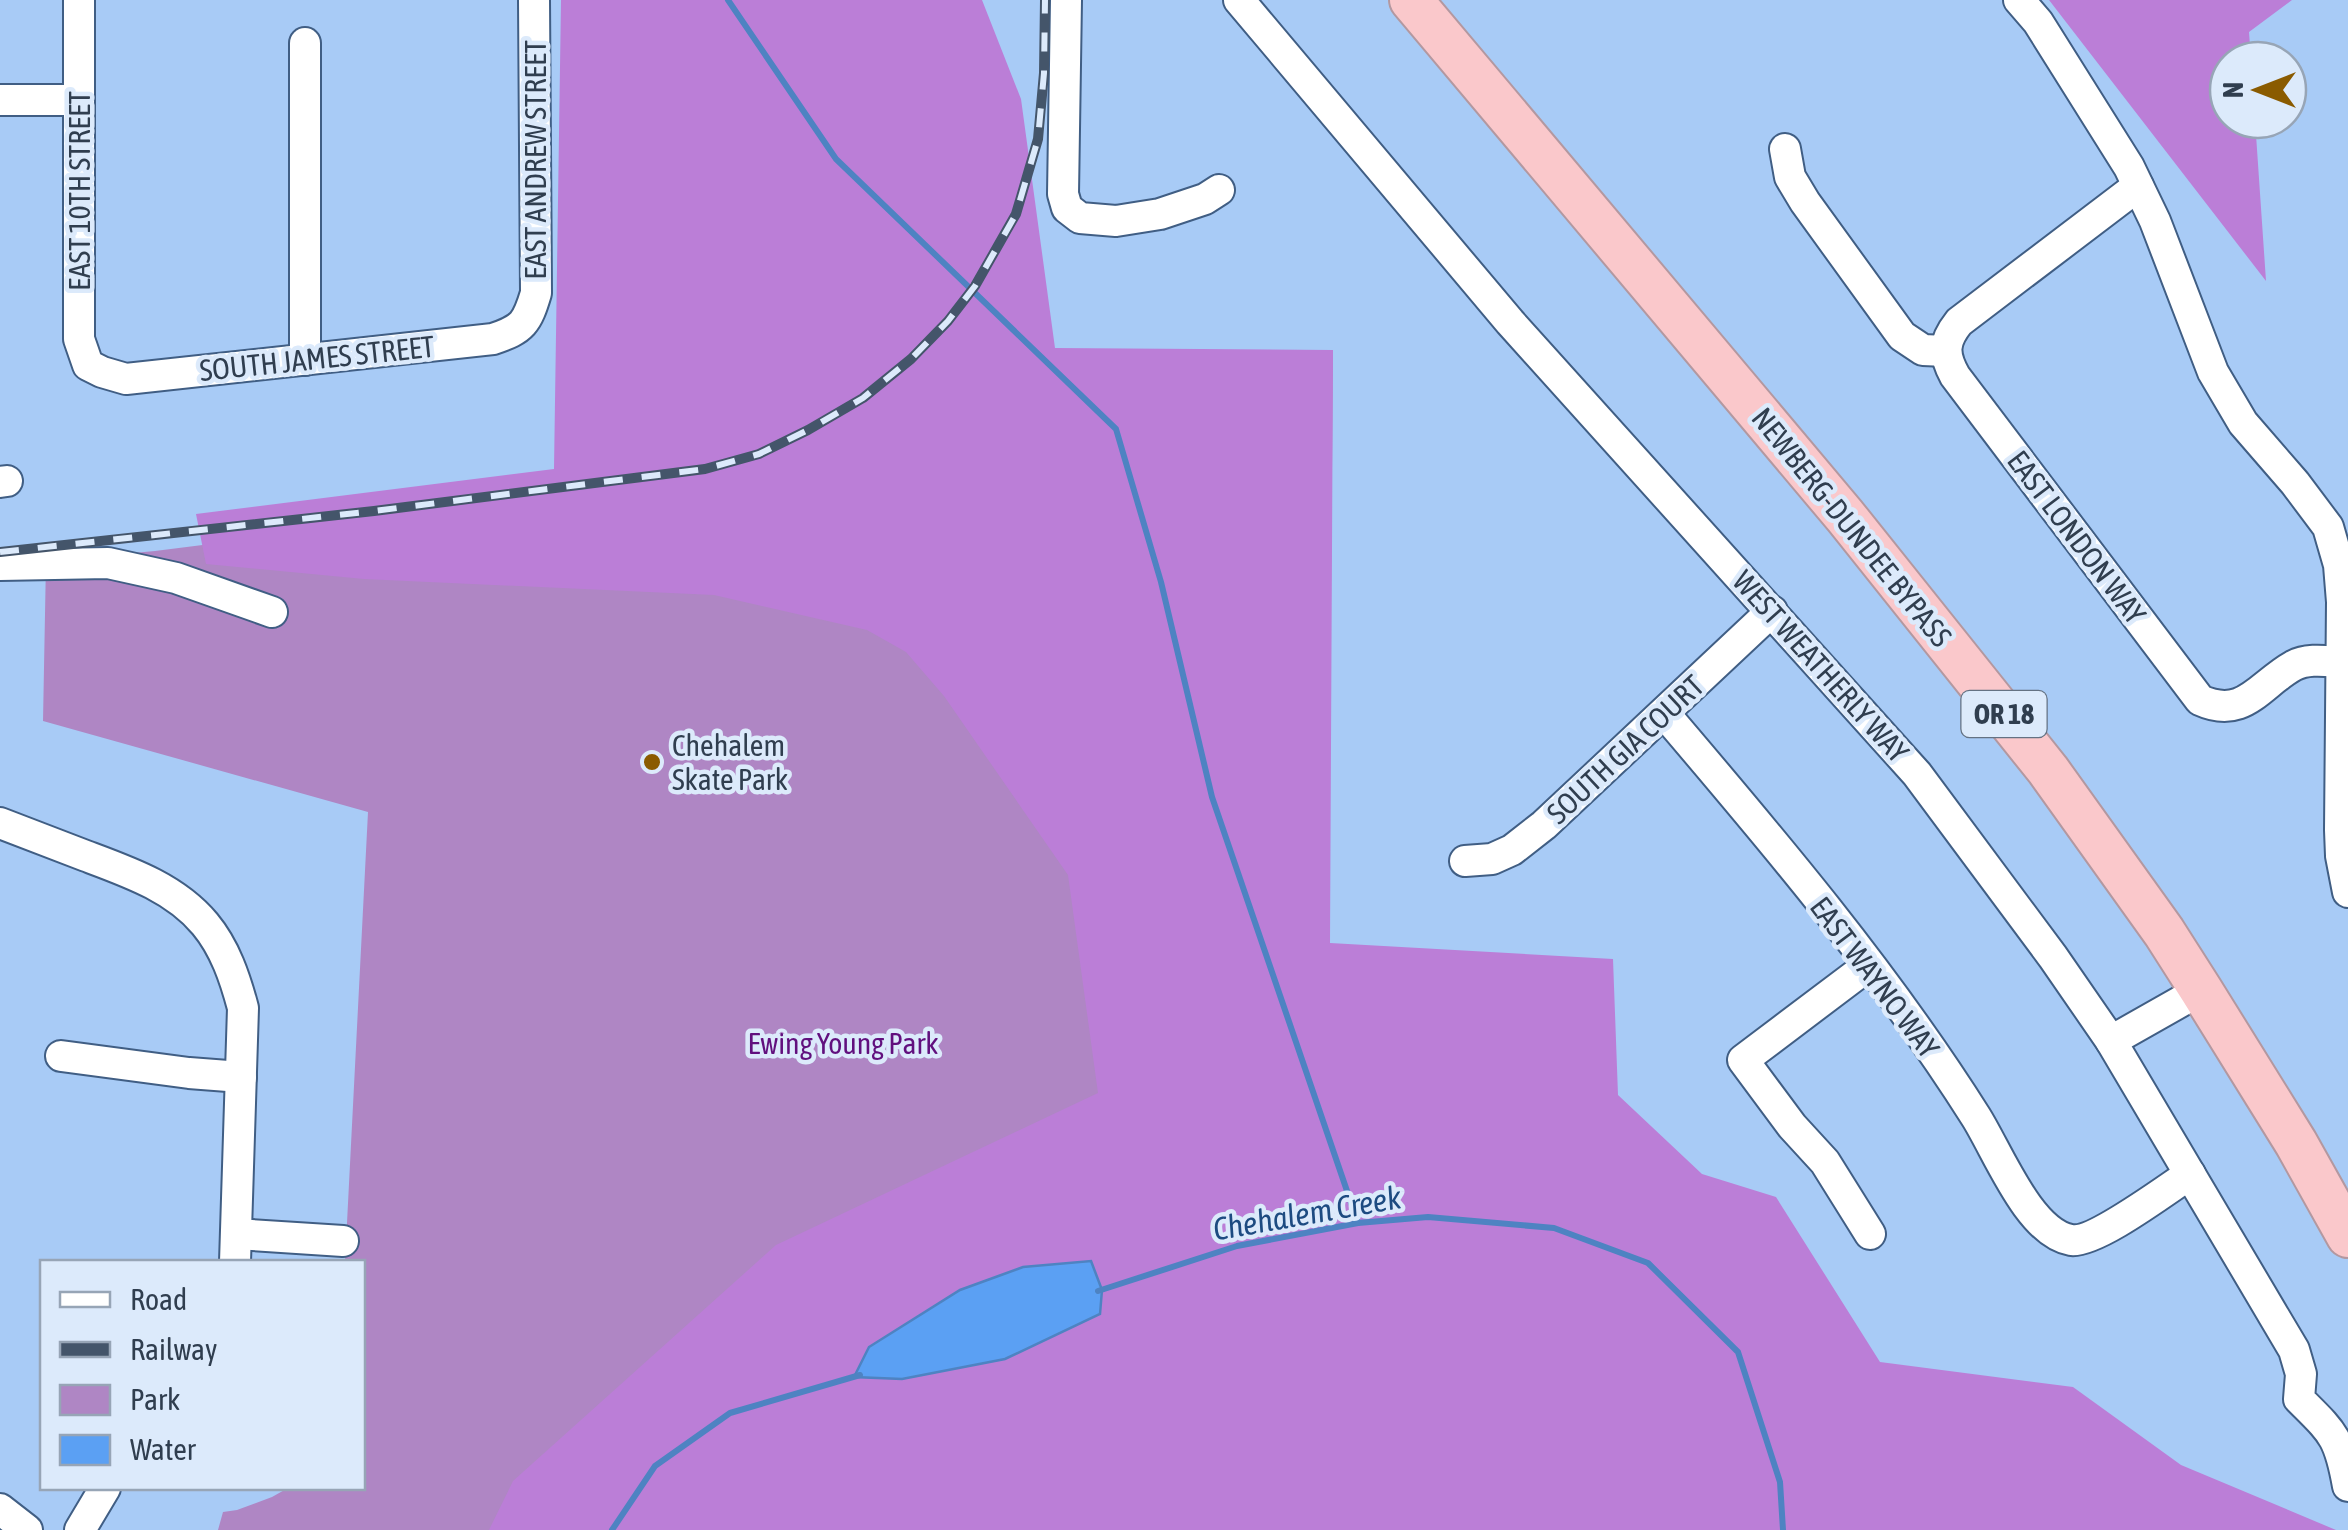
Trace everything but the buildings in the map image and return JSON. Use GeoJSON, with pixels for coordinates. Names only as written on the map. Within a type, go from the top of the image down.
{"type":"FeatureCollection","features":[{"type":"Feature","properties":{"kind":"highway","name":"NEWBERG-DUNDEE BYPASS"},"geometry":{"type":"LineString","coordinates":[[1412,0],[1845,516],[2048,770],[2202,990],[2348,1236]]}},
{"type":"Feature","properties":{"kind":"street","name":"EAST 10TH STREET"},"geometry":{"type":"LineString","coordinates":[[79,0],[79,339],[88,365],[102,372]]}},
{"type":"Feature","properties":{"kind":"street","name":"EAST ANDREW STREET"},"geometry":{"type":"LineString","coordinates":[[528,319],[536,293],[534,0]]}},
{"type":"Feature","properties":{"kind":"street"},"geometry":{"type":"LineString","coordinates":[[1066,0],[1063,194],[1067,208],[1080,218],[1116,220],[1160,214],[1219,190]]}},
{"type":"Feature","properties":{"kind":"street","name":"WEST WEATHERLY WAY"},"geometry":{"type":"LineString","coordinates":[[1240,0],[1510,322],[1918,774],[2110,1041],[2294,1350],[2301,1374],[2298,1399],[2333,1433],[2348,1486]]}},
{"type":"Feature","properties":{"kind":"street"},"geometry":{"type":"LineString","coordinates":[[2019,0],[2038,22],[2138,186],[2155,220],[2213,372],[2244,423],[2328,527],[2339,565],[2342,602],[2340,843],[2348,892]]}},
{"type":"Feature","properties":{"kind":"street"},"geometry":{"type":"LineString","coordinates":[[305,43],[306,360]]}},
{"type":"Feature","properties":{"kind":"street"},"geometry":{"type":"LineString","coordinates":[[0,100],[79,100]]}},
{"type":"Feature","properties":{"kind":"street"},"geometry":{"type":"LineString","coordinates":[[1784,149],[1790,178],[1902,336],[1923,350],[1946,351],[1949,335],[1960,322],[2138,186]]}},
{"type":"Feature","properties":{"kind":"street","name":"SOUTH JAMES STREET"},"geometry":{"type":"LineString","coordinates":[[102,372],[126,379],[493,339],[510,333],[528,319]]}},
{"type":"Feature","properties":{"kind":"street","name":"EAST LONDON WAY"},"geometry":{"type":"LineString","coordinates":[[1946,351],[1955,376],[2200,700],[2224,708],[2245,702],[2293,666],[2304,662],[2342,662]]}},
{"type":"Feature","properties":{"kind":"street"},"geometry":{"type":"LineString","coordinates":[[0,566],[108,563],[176,578],[272,612]]}},
{"type":"Feature","properties":{"kind":"street","name":"SOUTH GIA COURT"},"geometry":{"type":"LineString","coordinates":[[1465,861],[1492,859],[1512,850],[1558,812],[1772,612]]}},
{"type":"Feature","properties":{"kind":"street","name":"EAST WAYNO WAY"},"geometry":{"type":"LineString","coordinates":[[1664,713],[1767,834],[1886,986],[1976,1118],[2031,1213],[2053,1234],[2076,1241],[2096,1234],[2190,1174]]}},
{"type":"Feature","properties":{"kind":"street"},"geometry":{"type":"LineString","coordinates":[[0,823],[145,878],[179,900],[205,924],[224,953],[243,1008],[235,1248],[342,1241]]}},
{"type":"Feature","properties":{"kind":"street"},"geometry":{"type":"LineString","coordinates":[[1869,965],[1743,1060],[1792,1126],[1825,1162],[1870,1234]]}},
{"type":"Feature","properties":{"kind":"street"},"geometry":{"type":"LineString","coordinates":[[2110,1041],[2202,990]]}},
{"type":"Feature","properties":{"kind":"street"},"geometry":{"type":"LineString","coordinates":[[61,1056],[241,1077]]}},
{"type":"Feature","properties":{"kind":"street"},"geometry":{"type":"LineString","coordinates":[[80,1530],[105,1490]]}},
{"type":"Feature","properties":{"kind":"street"},"geometry":{"type":"LineString","coordinates":[[0,1509],[28,1530]]}},
{"type":"Feature","properties":{"kind":"green space","name":"Ewing Young Park"},"geometry":{"type":"Polygon","coordinates":[[[1333,350],[1323,1530],[218,1530],[223,1512],[284,1490],[365,1490],[365,1260],[345,1260],[368,812],[43,721],[46,561],[155,551],[680,485],[1333,350]]]}},
{"type":"Feature","properties":{"kind":"shaded area"},"geometry":{"type":"Polygon","coordinates":[[[561,0],[982,0],[1021,99],[1055,348],[1333,350],[1330,943],[1613,959],[1618,1095],[1702,1174],[1776,1197],[1880,1362],[2073,1387],[2181,1465],[2336,1530],[489,1530],[513,1481],[776,1245],[1098,1093],[1068,875],[944,696],[906,652],[867,630],[714,595],[364,579],[206,564],[196,514],[554,469],[561,0]]]}},
{"type":"Feature","properties":{"kind":"shaded area"},"geometry":{"type":"Polygon","coordinates":[[[2049,0],[2292,0],[2249,32],[2250,40],[2208,40],[2208,140],[2256,140],[2266,281],[2049,0]]]}},
{"type":"Feature","properties":{"kind":"water"},"geometry":{"type":"Polygon","coordinates":[[[1091,1261],[1102,1290],[1100,1314],[1005,1359],[902,1379],[854,1377],[869,1347],[960,1290],[1023,1267],[1091,1261]]]}},
{"type":"Feature","properties":{"kind":"waterway"},"geometry":{"type":"LineString","coordinates":[[728,0],[836,159],[1116,429],[1161,582],[1212,797],[1358,1223]]}},
{"type":"Feature","properties":{"kind":"waterway","name":"Chehalem Creek"},"geometry":{"type":"LineString","coordinates":[[1098,1291],[1237,1246],[1358,1223],[1428,1217],[1554,1228],[1648,1263],[1738,1352],[1780,1482],[1783,1530]]}},
{"type":"Feature","properties":{"kind":"waterway","name":"Chehalem Creek"},"geometry":{"type":"LineString","coordinates":[[612,1530],[655,1466],[730,1413],[860,1375]]}},
{"type":"Feature","properties":{"kind":"railway"},"geometry":{"type":"LineString","coordinates":[[0,552],[374,511],[705,469],[759,454],[808,430],[863,398],[911,359],[948,321],[975,286],[1016,214],[1038,139],[1045,0]]}},
{"type":"Feature","properties":{"kind":"place","name":"Chehalem Skate Park"},"geometry":{"type":"Point","coordinates":[652,762]}}]}
